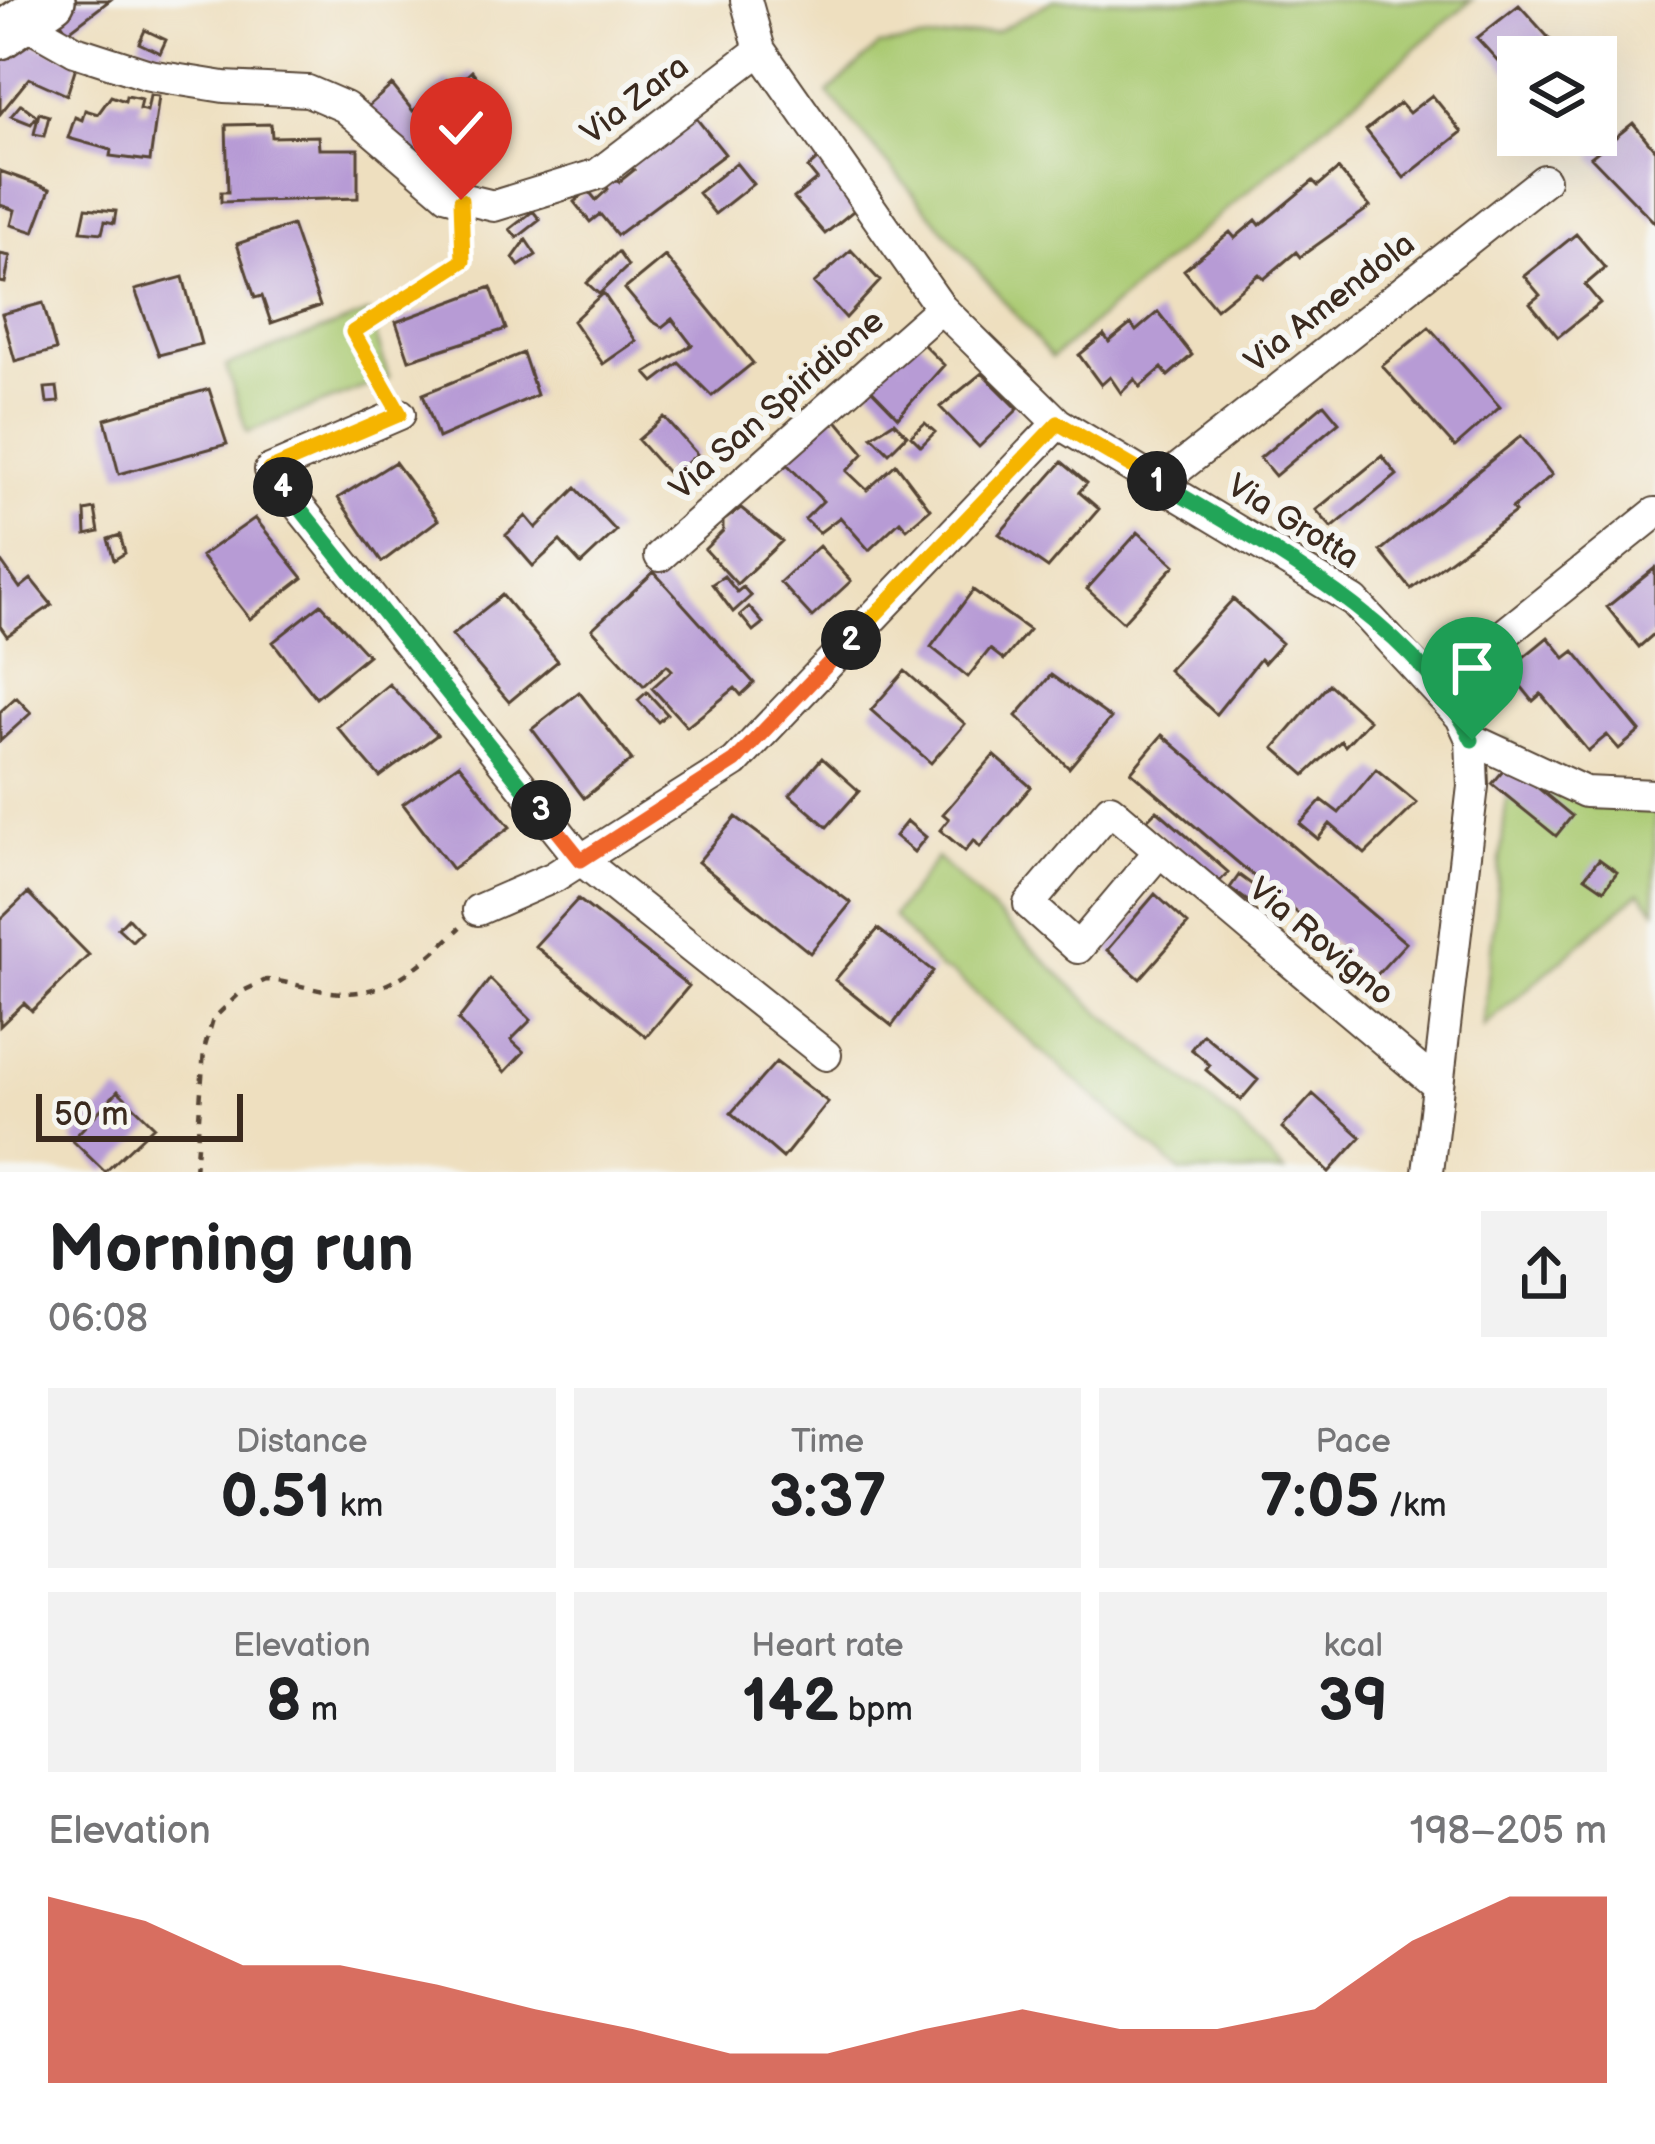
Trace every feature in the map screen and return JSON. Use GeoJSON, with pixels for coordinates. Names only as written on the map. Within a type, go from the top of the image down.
{"type":"FeatureCollection","features":[{"type":"Feature","properties":{"kind":"street","name":"Via Grotta"},"geometry":{"type":"LineString","coordinates":[[746,0],[760,50],[941,308],[1058,423],[1354,602],[1439,690],[1472,740]]}},
{"type":"Feature","properties":{"kind":"street"},"geometry":{"type":"LineString","coordinates":[[24,19],[76,51],[148,75],[224,87],[308,91],[345,107],[426,178],[461,200]]}},
{"type":"Feature","properties":{"kind":"street","name":"Via Zara"},"geometry":{"type":"LineString","coordinates":[[461,200],[494,206],[598,174],[760,50]]}},
{"type":"Feature","properties":{"kind":"street","name":"Via Amendola"},"geometry":{"type":"LineString","coordinates":[[1160,483],[1544,180]]}},
{"type":"Feature","properties":{"kind":"street","name":"Via San Spiridione"},"geometry":{"type":"LineString","coordinates":[[660,556],[941,308]]}},
{"type":"Feature","properties":{"kind":"street"},"geometry":{"type":"LineString","coordinates":[[400,414],[269,470],[581,860],[826,1055]]}},
{"type":"Feature","properties":{"kind":"street"},"geometry":{"type":"LineString","coordinates":[[478,910],[581,860],[735,761],[1058,423]]}},
{"type":"Feature","properties":{"kind":"street"},"geometry":{"type":"LineString","coordinates":[[1497,640],[1655,513]]}},
{"type":"Feature","properties":{"kind":"street"},"geometry":{"type":"LineString","coordinates":[[1429,1172],[1473,786],[1472,740],[1585,792],[1655,795]]}},
{"type":"Feature","properties":{"kind":"street","name":"Via Rovigno"},"geometry":{"type":"LineString","coordinates":[[1158,853],[1078,948],[1030,904],[1110,809],[1438,1086]]}},
{"type":"Feature","properties":{"kind":"path"},"geometry":{"type":"LineString","coordinates":[[400,414],[353,332],[463,261],[461,200]]}},
{"type":"Feature","properties":{"kind":"path"},"geometry":{"type":"LineString","coordinates":[[195,1172],[204,1050],[220,1009],[266,980],[332,992],[383,988],[414,972],[478,910]]}},
{"type":"Feature","properties":{"kind":"green space"},"geometry":{"type":"Polygon","coordinates":[[[1053,0],[1472,0],[1052,358],[828,93],[879,46],[996,32],[1053,0]]]}},
{"type":"Feature","properties":{"kind":"green space"},"geometry":{"type":"Polygon","coordinates":[[[369,313],[389,378],[247,432],[226,366],[369,313]]]}},
{"type":"Feature","properties":{"kind":"green space"},"geometry":{"type":"Polygon","coordinates":[[[1506,738],[1557,785],[1655,794],[1655,910],[1640,892],[1483,1027],[1511,755],[1506,738]]]}},
{"type":"Feature","properties":{"kind":"green space"},"geometry":{"type":"Polygon","coordinates":[[[937,858],[1093,1006],[1237,1122],[1284,1172],[1181,1172],[952,973],[940,970],[893,916],[937,858]]]}},
{"type":"Feature","properties":{"kind":"building"},"geometry":{"type":"Polygon","coordinates":[[[64,0],[110,0],[68,32],[51,9],[64,0]]]}},
{"type":"Feature","properties":{"kind":"building"},"geometry":{"type":"Polygon","coordinates":[[[1519,5],[1547,36],[1497,36],[1497,60],[1477,38],[1519,5]]]}},
{"type":"Feature","properties":{"kind":"building"},"geometry":{"type":"Polygon","coordinates":[[[145,30],[166,40],[160,53],[139,43],[145,30]]]}},
{"type":"Feature","properties":{"kind":"building"},"geometry":{"type":"Polygon","coordinates":[[[26,41],[78,60],[67,95],[29,78],[0,114],[0,53],[26,41]]]}},
{"type":"Feature","properties":{"kind":"building"},"geometry":{"type":"Polygon","coordinates":[[[472,71],[493,99],[439,144],[447,154],[436,164],[427,154],[418,161],[364,110],[392,85],[413,111],[447,80],[454,88],[472,71]]]}},
{"type":"Feature","properties":{"kind":"building"},"geometry":{"type":"Polygon","coordinates":[[[150,95],[159,96],[150,161],[110,156],[111,150],[68,138],[75,117],[82,120],[85,110],[98,114],[111,96],[141,99],[139,109],[147,111],[150,95]]]}},
{"type":"Feature","properties":{"kind":"building"},"geometry":{"type":"Polygon","coordinates":[[[1432,95],[1462,132],[1404,178],[1366,130],[1400,103],[1409,113],[1432,95]]]}},
{"type":"Feature","properties":{"kind":"building"},"geometry":{"type":"Polygon","coordinates":[[[21,104],[37,116],[31,124],[11,116],[21,104]]]}},
{"type":"Feature","properties":{"kind":"building"},"geometry":{"type":"Polygon","coordinates":[[[688,108],[725,154],[617,235],[600,214],[590,222],[574,202],[588,190],[596,200],[608,189],[605,184],[614,177],[619,182],[634,170],[625,159],[688,108]]]}},
{"type":"Feature","properties":{"kind":"building"},"geometry":{"type":"Polygon","coordinates":[[[39,113],[49,116],[44,136],[34,134],[39,113]]]}},
{"type":"Feature","properties":{"kind":"building"},"geometry":{"type":"Polygon","coordinates":[[[1633,123],[1655,150],[1655,223],[1591,157],[1617,156],[1617,136],[1633,123]]]}},
{"type":"Feature","properties":{"kind":"building"},"geometry":{"type":"Polygon","coordinates":[[[271,124],[272,137],[318,136],[319,149],[358,149],[358,198],[221,202],[221,192],[228,192],[226,125],[271,124]]]}},
{"type":"Feature","properties":{"kind":"building"},"geometry":{"type":"Polygon","coordinates":[[[823,155],[863,203],[825,234],[794,198],[817,179],[808,168],[823,155]]]}},
{"type":"Feature","properties":{"kind":"building"},"geometry":{"type":"Polygon","coordinates":[[[736,163],[753,184],[715,214],[698,193],[736,163]]]}},
{"type":"Feature","properties":{"kind":"building"},"geometry":{"type":"Polygon","coordinates":[[[1338,169],[1370,207],[1300,257],[1296,252],[1264,279],[1259,274],[1216,309],[1184,270],[1230,232],[1235,238],[1256,220],[1260,225],[1313,181],[1318,186],[1338,169]]]}},
{"type":"Feature","properties":{"kind":"building"},"geometry":{"type":"Polygon","coordinates":[[[0,171],[50,189],[34,232],[11,225],[15,210],[0,205],[0,171]]]}},
{"type":"Feature","properties":{"kind":"building"},"geometry":{"type":"Polygon","coordinates":[[[86,208],[116,211],[114,223],[105,221],[102,233],[81,231],[86,208]]]}},
{"type":"Feature","properties":{"kind":"building"},"geometry":{"type":"Polygon","coordinates":[[[533,211],[540,220],[517,238],[510,229],[533,211]]]}},
{"type":"Feature","properties":{"kind":"building"},"geometry":{"type":"Polygon","coordinates":[[[292,225],[320,306],[271,323],[262,296],[255,298],[237,244],[292,225]]]}},
{"type":"Feature","properties":{"kind":"building"},"geometry":{"type":"Polygon","coordinates":[[[1576,234],[1605,268],[1585,285],[1600,303],[1558,337],[1530,303],[1540,295],[1524,276],[1576,234]]]}},
{"type":"Feature","properties":{"kind":"building"},"geometry":{"type":"Polygon","coordinates":[[[526,240],[536,255],[519,266],[513,258],[526,240]]]}},
{"type":"Feature","properties":{"kind":"building"},"geometry":{"type":"Polygon","coordinates":[[[851,250],[880,281],[846,318],[814,283],[851,250]]]}},
{"type":"Feature","properties":{"kind":"building"},"geometry":{"type":"Polygon","coordinates":[[[618,252],[628,266],[599,294],[587,283],[618,252]]]}},
{"type":"Feature","properties":{"kind":"building"},"geometry":{"type":"Polygon","coordinates":[[[0,254],[10,256],[5,283],[0,282],[0,254]]]}},
{"type":"Feature","properties":{"kind":"building"},"geometry":{"type":"Polygon","coordinates":[[[665,256],[753,363],[712,396],[679,363],[654,382],[646,373],[692,345],[672,319],[662,327],[652,321],[625,289],[665,256]]]}},
{"type":"Feature","properties":{"kind":"building"},"geometry":{"type":"Polygon","coordinates":[[[183,277],[201,344],[159,355],[135,290],[183,277]]]}},
{"type":"Feature","properties":{"kind":"building"},"geometry":{"type":"Polygon","coordinates":[[[491,287],[506,329],[409,360],[396,322],[491,287]]]}},
{"type":"Feature","properties":{"kind":"building"},"geometry":{"type":"Polygon","coordinates":[[[603,293],[636,341],[603,364],[573,321],[603,293]]]}},
{"type":"Feature","properties":{"kind":"building"},"geometry":{"type":"Polygon","coordinates":[[[43,303],[56,350],[15,361],[2,314],[43,303]]]}},
{"type":"Feature","properties":{"kind":"building"},"geometry":{"type":"Polygon","coordinates":[[[1158,312],[1192,355],[1168,376],[1162,368],[1140,387],[1135,379],[1121,393],[1110,377],[1101,385],[1079,355],[1104,335],[1109,342],[1131,324],[1136,331],[1158,312]]]}},
{"type":"Feature","properties":{"kind":"building"},"geometry":{"type":"Polygon","coordinates":[[[1429,327],[1500,407],[1455,447],[1382,366],[1429,327]]]}},
{"type":"Feature","properties":{"kind":"building"},"geometry":{"type":"Polygon","coordinates":[[[914,335],[944,365],[898,417],[865,383],[914,335]]]}},
{"type":"Feature","properties":{"kind":"building"},"geometry":{"type":"Polygon","coordinates":[[[523,353],[537,395],[438,438],[423,394],[523,353]]]}},
{"type":"Feature","properties":{"kind":"building"},"geometry":{"type":"Polygon","coordinates":[[[982,373],[1018,409],[979,447],[940,407],[982,373]]]}},
{"type":"Feature","properties":{"kind":"building"},"geometry":{"type":"Polygon","coordinates":[[[57,387],[59,402],[47,403],[45,388],[57,387]]]}},
{"type":"Feature","properties":{"kind":"building"},"geometry":{"type":"Polygon","coordinates":[[[209,389],[227,444],[119,474],[105,419],[209,389]]]}},
{"type":"Feature","properties":{"kind":"building"},"geometry":{"type":"Polygon","coordinates":[[[1324,404],[1339,422],[1275,476],[1260,458],[1324,404]]]}},
{"type":"Feature","properties":{"kind":"building"},"geometry":{"type":"Polygon","coordinates":[[[829,411],[864,453],[847,471],[867,490],[896,464],[930,509],[907,529],[900,521],[869,550],[840,517],[819,533],[805,519],[823,501],[782,459],[829,411]]]}},
{"type":"Feature","properties":{"kind":"building"},"geometry":{"type":"Polygon","coordinates":[[[664,417],[697,454],[671,477],[638,440],[664,417]]]}},
{"type":"Feature","properties":{"kind":"building"},"geometry":{"type":"Polygon","coordinates":[[[894,422],[907,435],[889,453],[872,436],[894,422]]]}},
{"type":"Feature","properties":{"kind":"building"},"geometry":{"type":"Polygon","coordinates":[[[925,423],[935,432],[921,446],[911,436],[925,423]]]}},
{"type":"Feature","properties":{"kind":"building"},"geometry":{"type":"Polygon","coordinates":[[[1521,436],[1552,475],[1512,508],[1515,512],[1411,589],[1380,551],[1521,436]]]}},
{"type":"Feature","properties":{"kind":"building"},"geometry":{"type":"Polygon","coordinates":[[[1382,456],[1397,475],[1332,528],[1316,510],[1382,456]]]}},
{"type":"Feature","properties":{"kind":"building"},"geometry":{"type":"Polygon","coordinates":[[[395,462],[438,520],[382,562],[338,498],[395,462]]]}},
{"type":"Feature","properties":{"kind":"building"},"geometry":{"type":"Polygon","coordinates":[[[1062,462],[1087,483],[1079,492],[1099,509],[1048,568],[999,534],[1062,462]]]}},
{"type":"Feature","properties":{"kind":"building"},"geometry":{"type":"Polygon","coordinates":[[[576,488],[616,531],[581,564],[560,541],[533,566],[506,535],[526,516],[536,528],[576,488]]]}},
{"type":"Feature","properties":{"kind":"building"},"geometry":{"type":"Polygon","coordinates":[[[741,508],[782,541],[737,584],[705,549],[723,531],[723,521],[741,508]]]}},
{"type":"Feature","properties":{"kind":"building"},"geometry":{"type":"Polygon","coordinates":[[[95,509],[99,532],[86,535],[85,511],[95,509]]]}},
{"type":"Feature","properties":{"kind":"building"},"geometry":{"type":"Polygon","coordinates":[[[255,518],[303,578],[250,619],[201,556],[255,518]]]}},
{"type":"Feature","properties":{"kind":"building"},"geometry":{"type":"Polygon","coordinates":[[[1138,532],[1175,565],[1123,622],[1087,589],[1138,532]]]}},
{"type":"Feature","properties":{"kind":"building"},"geometry":{"type":"Polygon","coordinates":[[[120,535],[125,553],[114,560],[108,539],[120,535]]]}},
{"type":"Feature","properties":{"kind":"building"},"geometry":{"type":"Polygon","coordinates":[[[819,546],[851,581],[812,617],[780,582],[819,546]]]}},
{"type":"Feature","properties":{"kind":"building"},"geometry":{"type":"Polygon","coordinates":[[[0,560],[20,588],[31,579],[52,605],[7,636],[0,626],[0,560]]]}},
{"type":"Feature","properties":{"kind":"building"},"geometry":{"type":"Polygon","coordinates":[[[1655,568],[1655,633],[1639,647],[1607,607],[1655,568]]]}},
{"type":"Feature","properties":{"kind":"building"},"geometry":{"type":"Polygon","coordinates":[[[654,572],[754,683],[741,695],[735,688],[687,727],[652,688],[672,670],[667,665],[644,686],[592,629],[654,572]]]}},
{"type":"Feature","properties":{"kind":"building"},"geometry":{"type":"Polygon","coordinates":[[[724,576],[737,592],[743,587],[751,596],[733,612],[712,584],[724,576]]]}},
{"type":"Feature","properties":{"kind":"building"},"geometry":{"type":"Polygon","coordinates":[[[973,590],[1029,630],[1004,660],[990,649],[968,677],[931,647],[973,590]]]}},
{"type":"Feature","properties":{"kind":"building"},"geometry":{"type":"Polygon","coordinates":[[[502,595],[558,661],[509,702],[452,635],[502,595]]]}},
{"type":"Feature","properties":{"kind":"building"},"geometry":{"type":"Polygon","coordinates":[[[1233,599],[1282,643],[1264,663],[1260,659],[1216,714],[1168,670],[1233,599]]]}},
{"type":"Feature","properties":{"kind":"building"},"geometry":{"type":"Polygon","coordinates":[[[321,604],[368,655],[316,698],[273,642],[321,604]]]}},
{"type":"Feature","properties":{"kind":"building"},"geometry":{"type":"Polygon","coordinates":[[[749,607],[763,623],[753,631],[740,615],[749,607]]]}},
{"type":"Feature","properties":{"kind":"building"},"geometry":{"type":"Polygon","coordinates":[[[1548,637],[1565,658],[1574,651],[1640,731],[1619,749],[1607,735],[1588,751],[1541,694],[1533,701],[1508,670],[1548,637]]]}},
{"type":"Feature","properties":{"kind":"building"},"geometry":{"type":"Polygon","coordinates":[[[905,671],[965,724],[931,763],[871,710],[905,671]]]}},
{"type":"Feature","properties":{"kind":"building"},"geometry":{"type":"Polygon","coordinates":[[[1051,675],[1111,718],[1069,768],[1016,716],[1051,675]]]}},
{"type":"Feature","properties":{"kind":"building"},"geometry":{"type":"Polygon","coordinates":[[[389,684],[437,735],[380,777],[337,727],[389,684]]]}},
{"type":"Feature","properties":{"kind":"building"},"geometry":{"type":"Polygon","coordinates":[[[1329,684],[1369,720],[1345,746],[1341,741],[1305,775],[1274,748],[1329,684]]]}},
{"type":"Feature","properties":{"kind":"building"},"geometry":{"type":"Polygon","coordinates":[[[579,692],[632,760],[584,798],[532,729],[579,692]]]}},
{"type":"Feature","properties":{"kind":"building"},"geometry":{"type":"Polygon","coordinates":[[[647,692],[667,714],[658,722],[638,700],[647,692]]]}},
{"type":"Feature","properties":{"kind":"building"},"geometry":{"type":"Polygon","coordinates":[[[16,697],[31,713],[0,741],[0,712],[16,697]]]}},
{"type":"Feature","properties":{"kind":"building"},"geometry":{"type":"Polygon","coordinates":[[[1162,735],[1406,943],[1374,978],[1131,772],[1162,735]]]}},
{"type":"Feature","properties":{"kind":"building"},"geometry":{"type":"Polygon","coordinates":[[[994,755],[1031,787],[980,847],[974,840],[965,851],[940,830],[949,819],[943,814],[994,755]]]}},
{"type":"Feature","properties":{"kind":"building"},"geometry":{"type":"Polygon","coordinates":[[[822,758],[859,791],[827,827],[790,795],[822,758]]]}},
{"type":"Feature","properties":{"kind":"building"},"geometry":{"type":"Polygon","coordinates":[[[459,764],[510,827],[452,869],[403,804],[459,764]]]}},
{"type":"Feature","properties":{"kind":"building"},"geometry":{"type":"Polygon","coordinates":[[[1509,764],[1572,816],[1556,836],[1492,784],[1509,764]]]}},
{"type":"Feature","properties":{"kind":"building"},"geometry":{"type":"Polygon","coordinates":[[[1376,769],[1417,803],[1365,854],[1330,824],[1318,839],[1300,824],[1322,800],[1339,813],[1376,769]]]}},
{"type":"Feature","properties":{"kind":"building"},"geometry":{"type":"Polygon","coordinates":[[[1157,810],[1228,872],[1218,883],[1147,820],[1157,810]]]}},
{"type":"Feature","properties":{"kind":"building"},"geometry":{"type":"Polygon","coordinates":[[[736,817],[851,903],[810,953],[698,862],[736,817]]]}},
{"type":"Feature","properties":{"kind":"building"},"geometry":{"type":"Polygon","coordinates":[[[907,821],[926,837],[914,852],[895,836],[907,821]]]}},
{"type":"Feature","properties":{"kind":"building"},"geometry":{"type":"Polygon","coordinates":[[[1599,859],[1617,872],[1604,890],[1585,877],[1599,859]]]}},
{"type":"Feature","properties":{"kind":"building"},"geometry":{"type":"Polygon","coordinates":[[[1239,875],[1258,889],[1249,902],[1230,888],[1239,875]]]}},
{"type":"Feature","properties":{"kind":"building"},"geometry":{"type":"Polygon","coordinates":[[[28,893],[89,955],[32,1011],[24,1003],[0,1026],[0,920],[28,893]]]}},
{"type":"Feature","properties":{"kind":"building"},"geometry":{"type":"Polygon","coordinates":[[[1155,894],[1188,924],[1140,979],[1107,950],[1155,894]]]}},
{"type":"Feature","properties":{"kind":"building"},"geometry":{"type":"Polygon","coordinates":[[[578,899],[689,986],[646,1037],[535,946],[578,899]]]}},
{"type":"Feature","properties":{"kind":"building"},"geometry":{"type":"Polygon","coordinates":[[[128,918],[141,932],[132,941],[118,928],[128,918]]]}},
{"type":"Feature","properties":{"kind":"building"},"geometry":{"type":"Polygon","coordinates":[[[878,929],[933,971],[892,1026],[835,980],[878,929]]]}},
{"type":"Feature","properties":{"kind":"building"},"geometry":{"type":"Polygon","coordinates":[[[490,979],[531,1020],[511,1040],[524,1052],[505,1072],[458,1020],[490,979]]]}},
{"type":"Feature","properties":{"kind":"building"},"geometry":{"type":"Polygon","coordinates":[[[1203,1034],[1258,1080],[1241,1100],[1206,1070],[1210,1065],[1191,1049],[1203,1034]]]}},
{"type":"Feature","properties":{"kind":"building"},"geometry":{"type":"Polygon","coordinates":[[[776,1062],[828,1102],[783,1158],[731,1113],[776,1062]]]}},
{"type":"Feature","properties":{"kind":"building"},"geometry":{"type":"Polygon","coordinates":[[[118,1091],[154,1126],[105,1172],[72,1140],[118,1091]]]}},
{"type":"Feature","properties":{"kind":"building"},"geometry":{"type":"Polygon","coordinates":[[[1313,1094],[1361,1137],[1329,1172],[1282,1128],[1313,1094]]]}},
{"type":"Feature","properties":{"kind":"route"},"geometry":{"type":"LineString","coordinates":[[461,200],[463,261],[353,332],[400,414],[269,470],[581,860],[735,761],[1058,423],[1354,602],[1439,690],[1472,740]]}}]}
